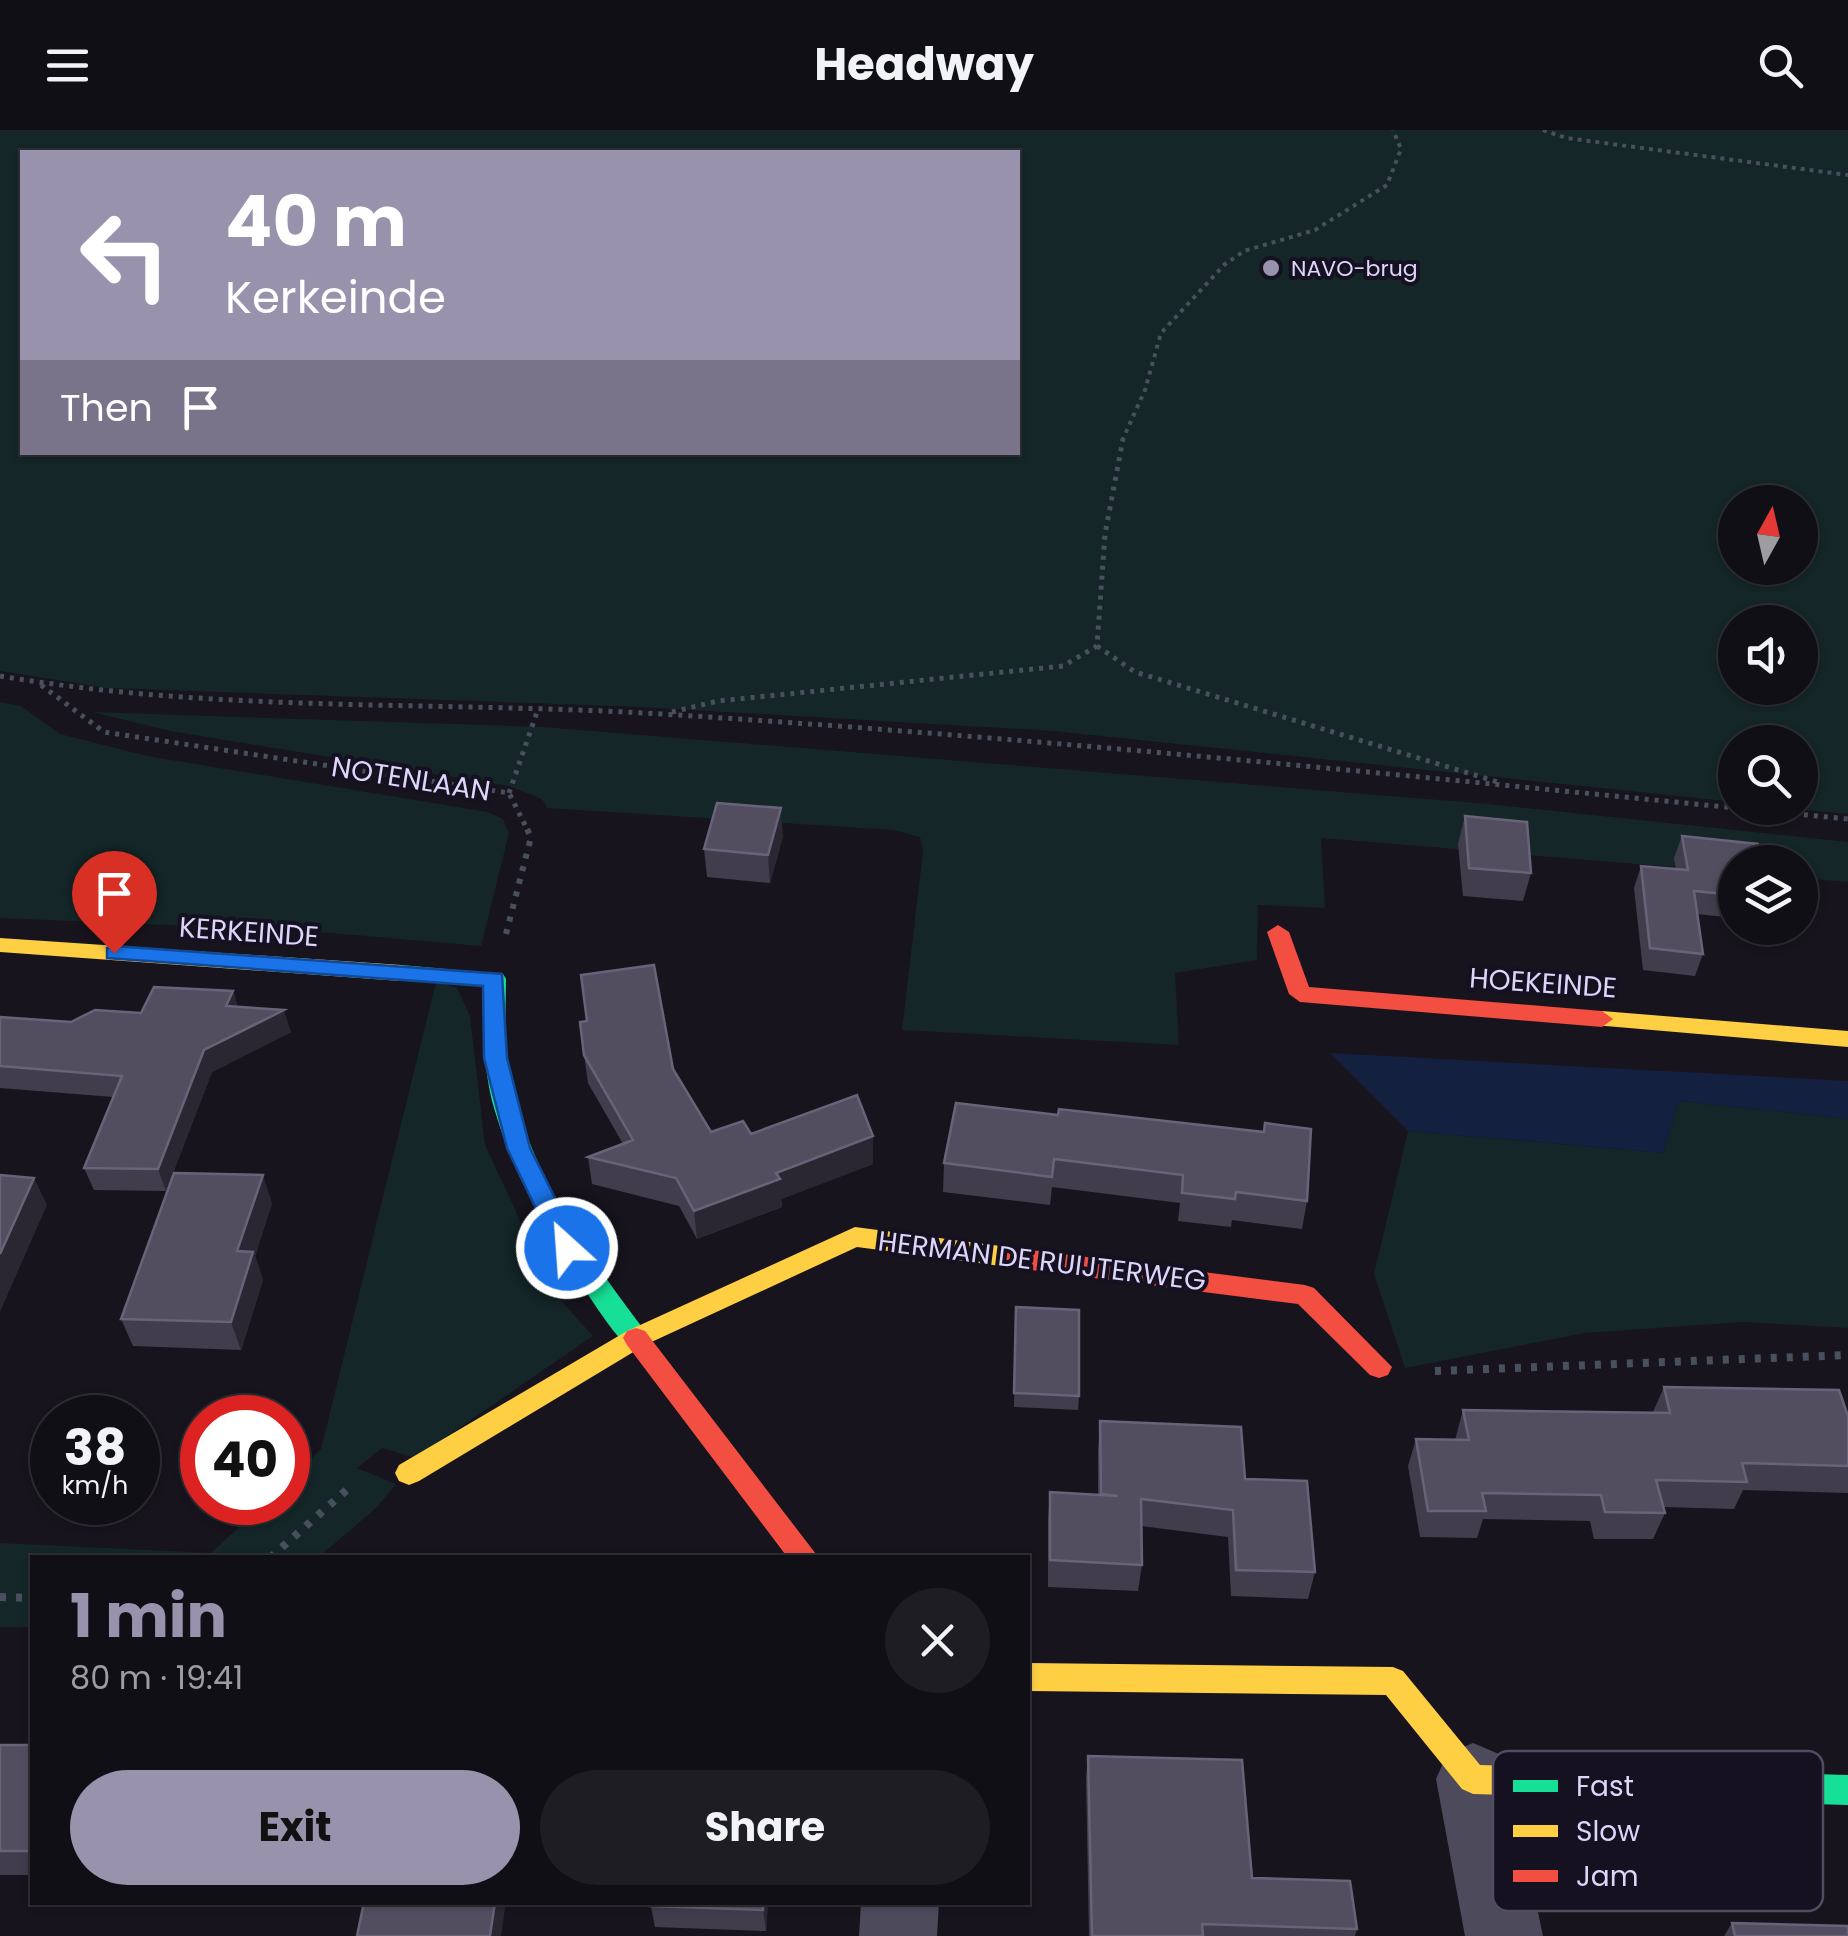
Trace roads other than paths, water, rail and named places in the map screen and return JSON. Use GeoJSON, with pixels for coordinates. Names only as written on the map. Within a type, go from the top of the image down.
{"type":"FeatureCollection","features":[{"type":"Feature","properties":{"kind":"street","name":"HOEKEINDE"},"geometry":{"type":"LineString","coordinates":[[1278,932],[1300,994],[1848,1039]]}},
{"type":"Feature","properties":{"kind":"street","name":"KERKEINDE"},"geometry":{"type":"LineString","coordinates":[[0,945],[494,979],[496,1058],[518,1148],[567,1248],[636,1338]]}},
{"type":"Feature","properties":{"kind":"street","name":"HERMAN DE RUIJTERWEG"},"geometry":{"type":"LineString","coordinates":[[636,1338],[856,1237],[1305,1295],[1379,1368]]}},
{"type":"Feature","properties":{"kind":"street"},"geometry":{"type":"LineString","coordinates":[[409,1473],[636,1338],[803,1555]]}},
{"type":"Feature","properties":{"kind":"street"},"geometry":{"type":"LineString","coordinates":[[1030,1677],[1393,1682],[1473,1778],[1493,1880]]}},
{"type":"Feature","properties":{"kind":"street"},"geometry":{"type":"LineString","coordinates":[[1473,1778],[1493,1779]]}},
{"type":"Feature","properties":{"kind":"street"},"geometry":{"type":"LineString","coordinates":[[1823,1789],[1848,1790]]}},
{"type":"Feature","properties":{"kind":"street"},"geometry":{"type":"LineString","coordinates":[[898,1936],[900,1905]]}},
{"type":"Feature","properties":{"kind":"street"},"geometry":{"type":"LineString","coordinates":[[1499,1911],[1504,1936]]}},
{"type":"Feature","properties":{"kind":"water"},"geometry":{"type":"Polygon","coordinates":[[[1330,1053],[1848,1081],[1848,1119],[1679,1101],[1663,1153],[1408,1131],[1330,1053]]]}},
{"type":"Feature","properties":{"kind":"place","name":"NAVO-brug"},"geometry":{"type":"Point","coordinates":[1271,268]}}]}
